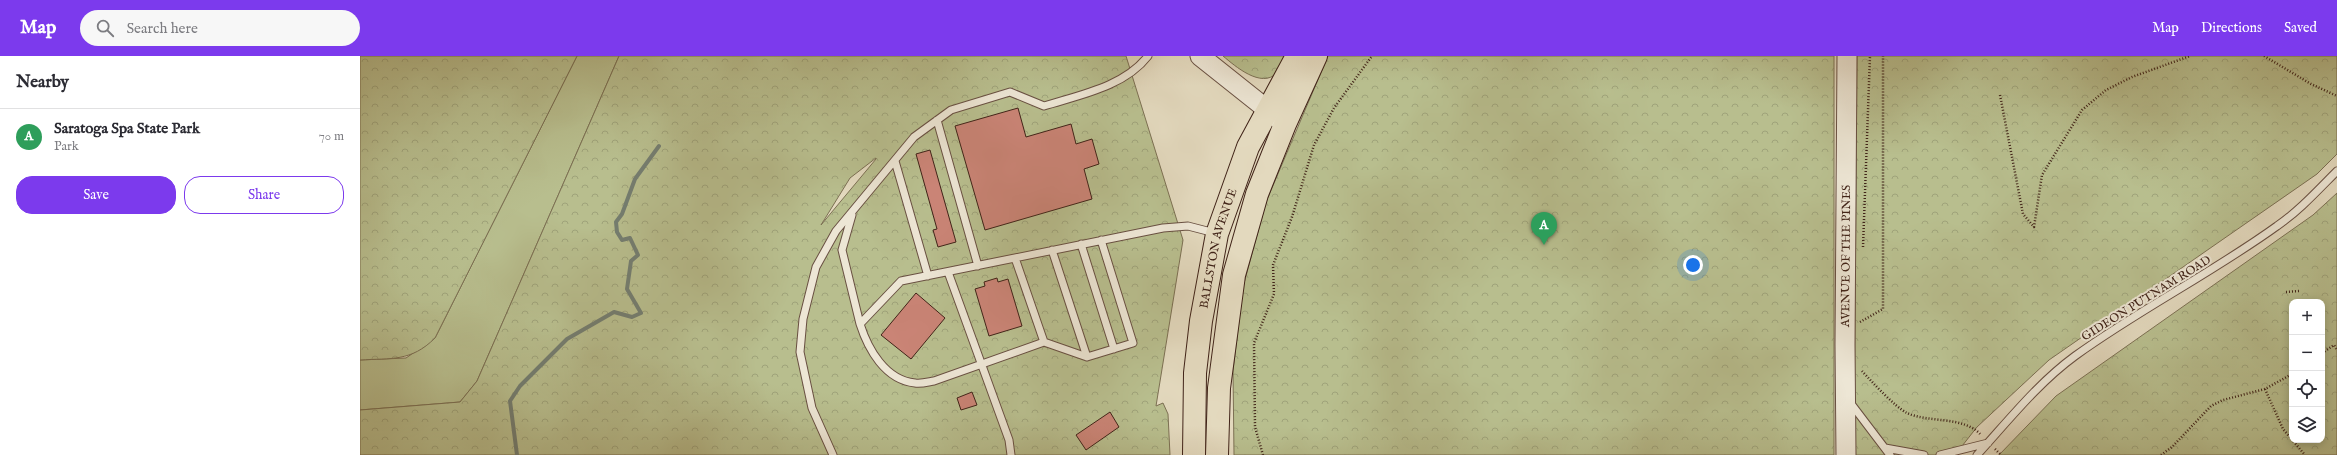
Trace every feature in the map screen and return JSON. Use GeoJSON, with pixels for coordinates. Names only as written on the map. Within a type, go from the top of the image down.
{"type":"FeatureCollection","features":[{"type":"Feature","properties":{"kind":"highway","name":"BALLSTON AVENUE"},"geometry":{"type":"LineString","coordinates":[[1194,455],[1195,373],[1200,321],[1217,234],[1248,147],[1297,56]]}},
{"type":"Feature","properties":{"kind":"highway","name":"BALLSTON AVENUE"},"geometry":{"type":"LineString","coordinates":[[1217,455],[1219,388],[1234,275],[1257,194],[1285,124],[1316,56]]}},
{"type":"Feature","properties":{"kind":"street"},"geometry":{"type":"LineString","coordinates":[[1200,56],[1285,124]]}},
{"type":"Feature","properties":{"kind":"street","name":"AVENUE OF THE PINES"},"geometry":{"type":"LineString","coordinates":[[1846,455],[1847,398],[1845,345],[1847,56]]}},
{"type":"Feature","properties":{"kind":"lane"},"geometry":{"type":"LineString","coordinates":[[833,455],[812,408],[800,352],[802,325],[816,267],[836,231],[914,137],[951,110],[1010,92],[1044,106],[1100,88],[1123,78],[1148,56]]}},
{"type":"Feature","properties":{"kind":"lane"},"geometry":{"type":"LineString","coordinates":[[937,120],[978,266]]}},
{"type":"Feature","properties":{"kind":"lane"},"geometry":{"type":"LineString","coordinates":[[895,161],[928,276]]}},
{"type":"Feature","properties":{"kind":"lane","name":"GIDEON PUTNAM ROAD"},"geometry":{"type":"LineString","coordinates":[[1977,455],[2049,378],[2074,356],[2124,322],[2200,277],[2278,226],[2337,171]]}},
{"type":"Feature","properties":{"kind":"lane"},"geometry":{"type":"LineString","coordinates":[[853,211],[842,250],[866,344],[880,363],[896,376],[915,383],[934,381],[1044,342],[1087,357],[1133,343],[1101,240]]}},
{"type":"Feature","properties":{"kind":"lane"},"geometry":{"type":"LineString","coordinates":[[860,324],[901,281],[1101,240],[1188,226],[1217,234]]}},
{"type":"Feature","properties":{"kind":"lane"},"geometry":{"type":"LineString","coordinates":[[1081,244],[1114,349]]}},
{"type":"Feature","properties":{"kind":"lane"},"geometry":{"type":"LineString","coordinates":[[1052,250],[1087,357]]}},
{"type":"Feature","properties":{"kind":"lane"},"geometry":{"type":"LineString","coordinates":[[1016,258],[1044,342]]}},
{"type":"Feature","properties":{"kind":"lane"},"geometry":{"type":"LineString","coordinates":[[948,272],[1009,440],[1011,455]]}},
{"type":"Feature","properties":{"kind":"lane"},"geometry":{"type":"LineString","coordinates":[[1847,398],[1890,455]]}},
{"type":"Feature","properties":{"kind":"lane"},"geometry":{"type":"LineString","coordinates":[[1940,455],[1988,443]]}},
{"type":"Feature","properties":{"kind":"lane"},"geometry":{"type":"LineString","coordinates":[[1885,448],[1924,455]]}},
{"type":"Feature","properties":{"kind":"path"},"geometry":{"type":"LineString","coordinates":[[1263,455],[1255,427],[1254,343],[1274,294],[1273,265],[1292,217],[1314,145],[1334,108],[1372,56]]}},
{"type":"Feature","properties":{"kind":"path"},"geometry":{"type":"LineString","coordinates":[[1863,253],[1870,56]]}},
{"type":"Feature","properties":{"kind":"path"},"geometry":{"type":"LineString","coordinates":[[1860,322],[1883,309],[1883,56]]}},
{"type":"Feature","properties":{"kind":"path"},"geometry":{"type":"LineString","coordinates":[[2000,95],[2023,214],[2034,227],[2042,175],[2082,110],[2106,90],[2132,77],[2190,56]]}},
{"type":"Feature","properties":{"kind":"path"},"geometry":{"type":"LineString","coordinates":[[2264,56],[2311,84],[2337,96]]}},
{"type":"Feature","properties":{"kind":"path"},"geometry":{"type":"LineString","coordinates":[[2286,292],[2299,291]]}},
{"type":"Feature","properties":{"kind":"path"},"geometry":{"type":"LineString","coordinates":[[1859,330],[1860,314]]}},
{"type":"Feature","properties":{"kind":"path"},"geometry":{"type":"LineString","coordinates":[[2325,351],[2334,345],[2337,350]]}},
{"type":"Feature","properties":{"kind":"path"},"geometry":{"type":"LineString","coordinates":[[1859,368],[1907,413],[1971,427],[2001,455]]}},
{"type":"Feature","properties":{"kind":"path"},"geometry":{"type":"LineString","coordinates":[[2161,455],[2172,447],[2211,406],[2223,400],[2265,389],[2289,376]]}},
{"type":"Feature","properties":{"kind":"path"},"geometry":{"type":"LineString","coordinates":[[2265,389],[2283,429],[2305,455]]}},
{"type":"Feature","properties":{"kind":"green space"},"geometry":{"type":"Polygon","coordinates":[[[360,56],[577,56],[435,338],[426,346],[409,355],[360,360],[360,56]]]}},
{"type":"Feature","properties":{"kind":"green space"},"geometry":{"type":"Polygon","coordinates":[[[577,56],[619,56],[477,381],[460,402],[360,410],[360,360],[406,358],[435,338],[577,56]]]}},
{"type":"Feature","properties":{"kind":"green space"},"geometry":{"type":"Polygon","coordinates":[[[619,56],[1126,56],[1183,240],[1156,406],[1163,403],[1168,414],[1170,455],[360,455],[360,410],[460,402],[477,381],[619,56]],[[876,159],[850,178],[821,225],[876,159]]]}},
{"type":"Feature","properties":{"kind":"green space"},"geometry":{"type":"Polygon","coordinates":[[[1223,56],[1286,56],[1277,73],[1271,77],[1264,78],[1248,74],[1223,56]]]}},
{"type":"Feature","properties":{"kind":"green space"},"geometry":{"type":"Polygon","coordinates":[[[1328,56],[1834,56],[1834,455],[1234,455],[1233,371],[1243,287],[1266,202],[1328,56]]]}},
{"type":"Feature","properties":{"kind":"green space"},"geometry":{"type":"Polygon","coordinates":[[[1857,56],[2337,56],[2337,154],[2317,174],[2049,360],[1977,427],[1955,455],[1854,455],[1857,56]]]}},
{"type":"Feature","properties":{"kind":"green space"},"geometry":{"type":"Polygon","coordinates":[[[2337,193],[2337,455],[1999,455],[2056,396],[2313,215],[2337,193]]]}},
{"type":"Feature","properties":{"kind":"building"},"geometry":{"type":"Polygon","coordinates":[[[1018,108],[1026,137],[1071,124],[1076,144],[1092,139],[1099,164],[1084,169],[1092,199],[985,230],[955,126],[1018,108]]]}},
{"type":"Feature","properties":{"kind":"building"},"geometry":{"type":"Polygon","coordinates":[[[930,150],[956,242],[938,247],[933,230],[937,229],[916,154],[930,150]]]}},
{"type":"Feature","properties":{"kind":"building"},"geometry":{"type":"Polygon","coordinates":[[[997,278],[998,282],[1008,279],[1022,326],[989,336],[975,289],[985,286],[984,282],[997,278]]]}},
{"type":"Feature","properties":{"kind":"building"},"geometry":{"type":"Polygon","coordinates":[[[916,293],[945,318],[911,359],[881,335],[916,293]]]}},
{"type":"Feature","properties":{"kind":"building"},"geometry":{"type":"Polygon","coordinates":[[[972,392],[977,405],[961,410],[957,398],[972,392]]]}},
{"type":"Feature","properties":{"kind":"building"},"geometry":{"type":"Polygon","coordinates":[[[1110,412],[1119,427],[1086,450],[1076,435],[1110,412]]]}},
{"type":"Feature","properties":{"kind":"waterway"},"geometry":{"type":"LineString","coordinates":[[517,455],[510,401],[520,386],[567,339],[614,312],[632,317],[641,313],[627,289],[631,261],[638,255],[630,238],[622,240],[617,232],[616,222],[622,214],[635,179],[659,146]]}},
{"type":"Feature","properties":{"kind":"place","name":"Saratoga Spa State Park"},"geometry":{"type":"Point","coordinates":[1544,245]}}]}
